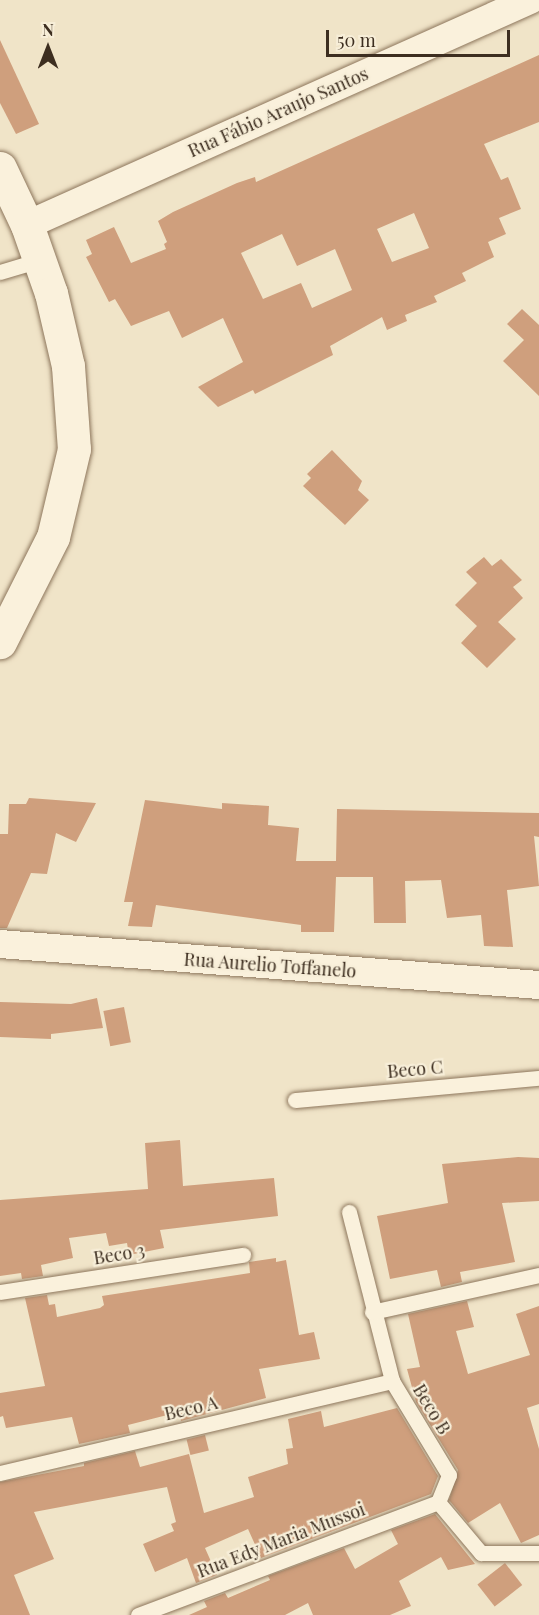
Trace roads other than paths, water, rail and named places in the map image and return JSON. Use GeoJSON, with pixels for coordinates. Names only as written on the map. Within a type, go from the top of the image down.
{"type":"FeatureCollection","features":[{"type":"Feature","properties":{"kind":"main road"},"geometry":{"type":"LineString","coordinates":[[0,168],[27,225],[68,366],[74,449],[53,537],[0,642]]}},
{"type":"Feature","properties":{"kind":"street","name":"Rua Fábio Araujo Santos"},"geometry":{"type":"LineString","coordinates":[[27,225],[530,0]]}},
{"type":"Feature","properties":{"kind":"street","name":"Rua Aurelio Toffanelo"},"geometry":{"type":"LineString","coordinates":[[0,944],[539,985]]}},
{"type":"Feature","properties":{"kind":"lane"},"geometry":{"type":"LineString","coordinates":[[0,272],[39,260]]}},
{"type":"Feature","properties":{"kind":"lane","name":"Beco C"},"geometry":{"type":"LineString","coordinates":[[295,1100],[539,1078]]}},
{"type":"Feature","properties":{"kind":"lane","name":"Beco B"},"geometry":{"type":"LineString","coordinates":[[349,1212],[372,1312],[392,1381],[449,1475],[438,1502]]}},
{"type":"Feature","properties":{"kind":"lane","name":"Beco 3"},"geometry":{"type":"LineString","coordinates":[[0,1292],[243,1255]]}},
{"type":"Feature","properties":{"kind":"lane"},"geometry":{"type":"LineString","coordinates":[[372,1312],[539,1275]]}},
{"type":"Feature","properties":{"kind":"lane","name":"Beco A"},"geometry":{"type":"LineString","coordinates":[[0,1473],[392,1381]]}},
{"type":"Feature","properties":{"kind":"lane"},"geometry":{"type":"LineString","coordinates":[[438,1502],[481,1553],[539,1553]]}},
{"type":"Feature","properties":{"kind":"lane","name":"Rua Edy Maria Mussoi"},"geometry":{"type":"LineString","coordinates":[[138,1615],[438,1502]]}}]}
